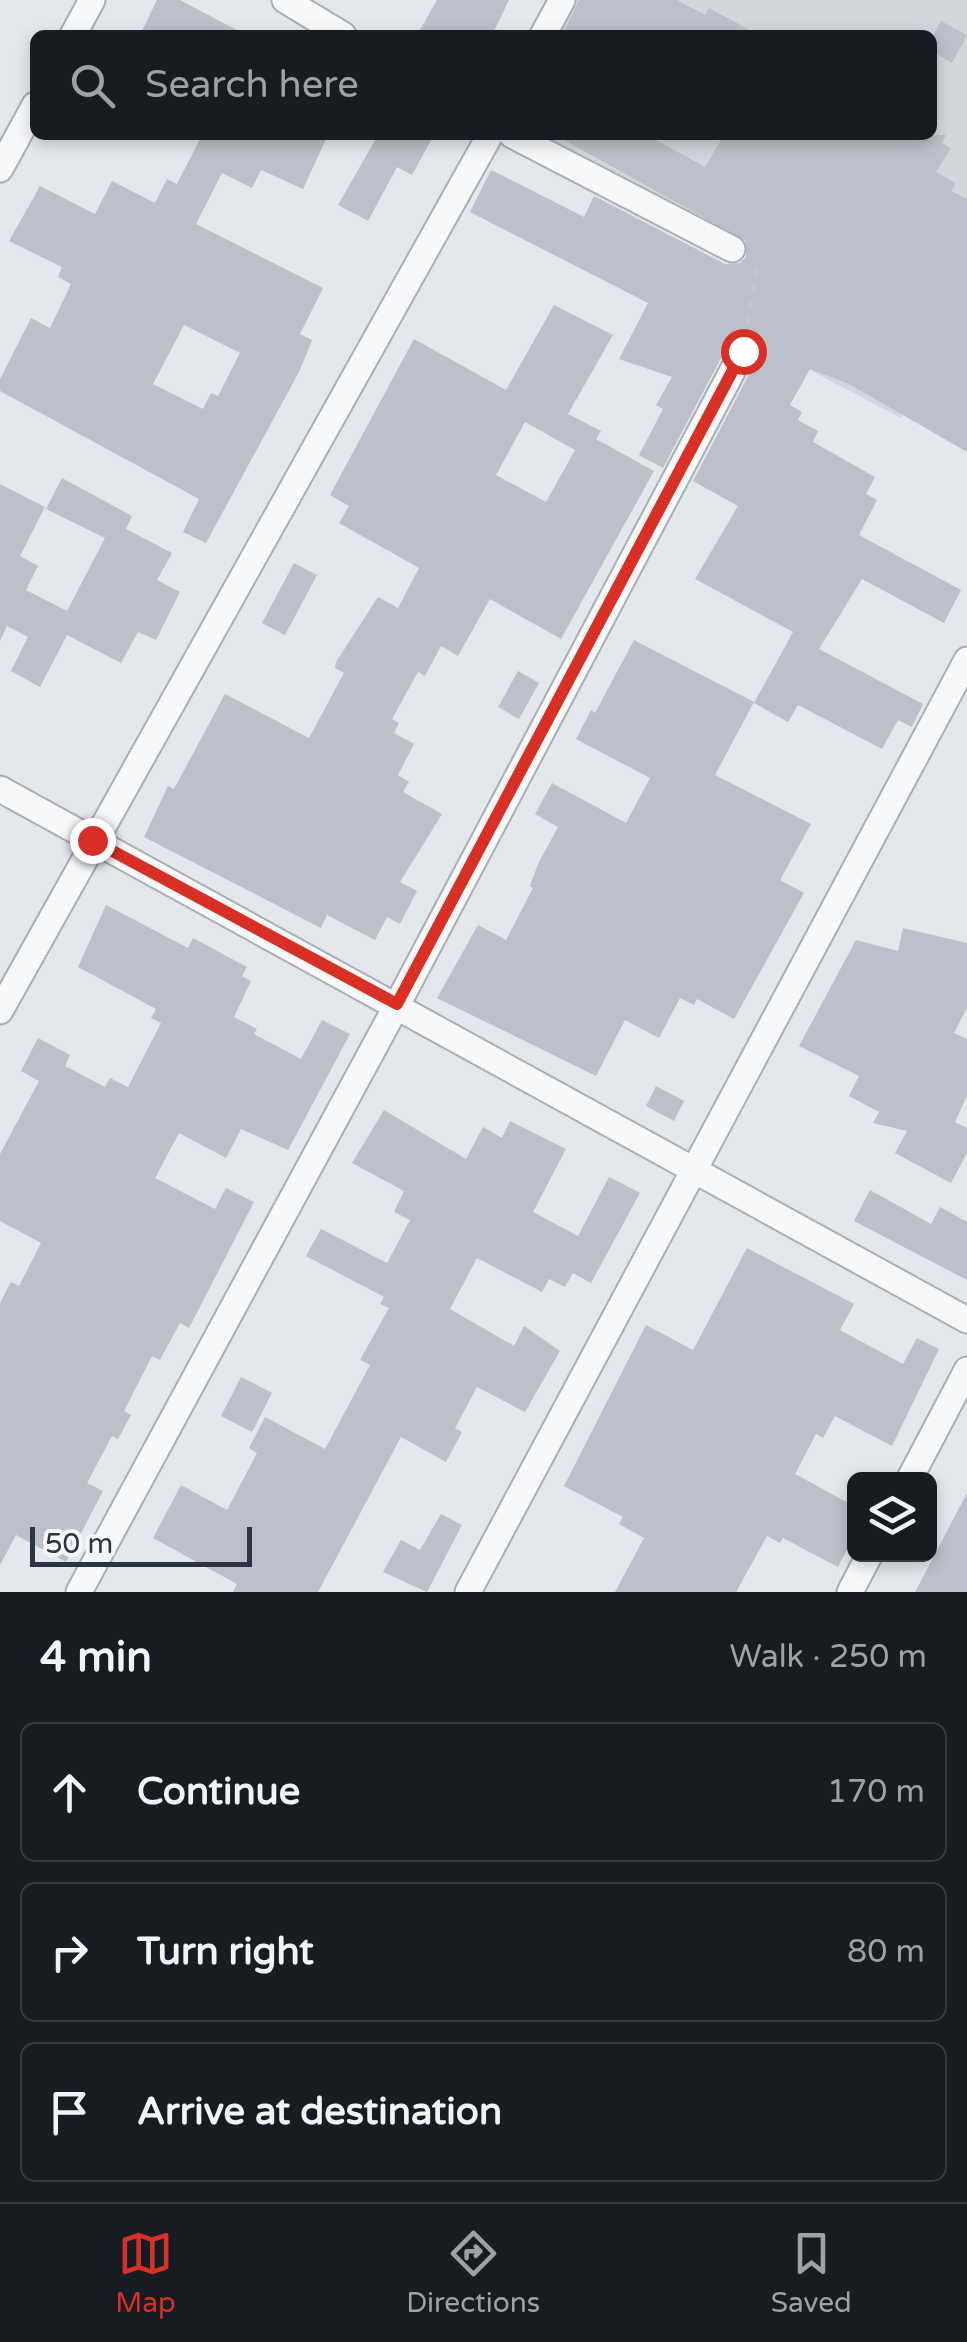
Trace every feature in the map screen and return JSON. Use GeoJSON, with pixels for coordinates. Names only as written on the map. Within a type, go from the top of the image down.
{"type":"FeatureCollection","features":[{"type":"Feature","properties":{"kind":"street"},"geometry":{"type":"LineString","coordinates":[[76,30],[92,0]]}},
{"type":"Feature","properties":{"kind":"street"},"geometry":{"type":"LineString","coordinates":[[285,0],[335,30]]}},
{"type":"Feature","properties":{"kind":"street"},"geometry":{"type":"LineString","coordinates":[[547,30],[562,0]]}},
{"type":"Feature","properties":{"kind":"street"},"geometry":{"type":"LineString","coordinates":[[0,169],[30,114]]}},
{"type":"Feature","properties":{"kind":"street"},"geometry":{"type":"LineString","coordinates":[[0,1011],[92,840],[487,140]]}},
{"type":"Feature","properties":{"kind":"street"},"geometry":{"type":"LineString","coordinates":[[522,140],[732,249]]}},
{"type":"Feature","properties":{"kind":"street"},"geometry":{"type":"LineString","coordinates":[[79,1592],[743,351]]}},
{"type":"Feature","properties":{"kind":"street"},"geometry":{"type":"LineString","coordinates":[[468,1592],[967,660]]}},
{"type":"Feature","properties":{"kind":"street"},"geometry":{"type":"LineString","coordinates":[[0,789],[967,1320]]}},
{"type":"Feature","properties":{"kind":"street"},"geometry":{"type":"LineString","coordinates":[[913,1472],[967,1370]]}},
{"type":"Feature","properties":{"kind":"street"},"geometry":{"type":"LineString","coordinates":[[850,1592],[866,1562]]}},
{"type":"Feature","properties":{"kind":"path"},"geometry":{"type":"LineString","coordinates":[[732,249],[758,262],[743,351]]}},
{"type":"Feature","properties":{"kind":"shaded area"},"geometry":{"type":"Polygon","coordinates":[[[576,0],[967,0],[967,422],[914,392],[901,418],[749,338],[765,257],[550,140],[937,140],[937,30],[561,30],[576,0]]]}},
{"type":"Feature","properties":{"kind":"building"},"geometry":{"type":"Polygon","coordinates":[[[157,0],[180,0],[237,30],[142,30],[157,0]]]}},
{"type":"Feature","properties":{"kind":"building"},"geometry":{"type":"Polygon","coordinates":[[[437,0],[509,0],[494,30],[420,30],[437,0]]]}},
{"type":"Feature","properties":{"kind":"building"},"geometry":{"type":"Polygon","coordinates":[[[579,0],[677,0],[705,15],[709,8],[750,30],[564,30],[579,0]]]}},
{"type":"Feature","properties":{"kind":"building"},"geometry":{"type":"Polygon","coordinates":[[[941,21],[967,35],[952,63],[937,54],[936,30],[941,21]]]}},
{"type":"Feature","properties":{"kind":"building"},"geometry":{"type":"Polygon","coordinates":[[[937,135],[946,135],[942,143],[951,148],[936,172],[956,183],[951,191],[967,199],[967,452],[849,384],[810,369],[790,405],[802,412],[798,420],[818,431],[813,442],[875,477],[866,494],[877,500],[859,535],[961,590],[944,623],[862,579],[819,649],[923,704],[912,727],[898,720],[882,749],[798,705],[788,722],[754,703],[793,632],[695,579],[738,506],[693,481],[757,359],[756,342],[743,335],[729,343],[663,468],[639,455],[663,409],[656,405],[672,377],[619,359],[648,303],[470,212],[491,170],[584,217],[594,196],[725,264],[740,263],[746,257],[746,241],[564,140],[656,140],[705,167],[721,140],[937,140],[937,135]]]}},
{"type":"Feature","properties":{"kind":"building"},"geometry":{"type":"Polygon","coordinates":[[[199,140],[326,140],[303,189],[261,170],[252,188],[222,173],[196,224],[323,288],[300,334],[312,340],[300,370],[206,543],[183,532],[199,499],[0,391],[0,379],[31,318],[50,328],[71,284],[58,277],[62,267],[9,241],[40,186],[95,214],[112,181],[155,203],[167,179],[177,184],[199,140]],[[184,325],[153,384],[203,409],[211,393],[218,396],[240,353],[184,325]]]}},
{"type":"Feature","properties":{"kind":"building"},"geometry":{"type":"Polygon","coordinates":[[[375,140],[431,140],[412,175],[397,167],[368,221],[338,205],[375,140]]]}},
{"type":"Feature","properties":{"kind":"building"},"geometry":{"type":"Polygon","coordinates":[[[554,305],[613,335],[568,414],[601,431],[596,439],[654,471],[561,639],[490,599],[458,656],[441,646],[425,676],[418,672],[392,719],[399,723],[394,733],[414,744],[398,775],[409,782],[403,792],[442,814],[400,882],[417,891],[400,924],[387,917],[375,940],[327,915],[321,928],[144,837],[168,786],[174,789],[225,694],[309,738],[344,673],[335,668],[336,662],[378,597],[398,608],[419,568],[339,523],[349,506],[330,495],[414,339],[506,390],[554,305]],[[525,422],[496,475],[546,502],[575,450],[525,422]]]}},
{"type":"Feature","properties":{"kind":"building"},"geometry":{"type":"Polygon","coordinates":[[[62,478],[132,516],[126,529],[172,553],[157,580],[180,592],[156,640],[138,632],[121,663],[67,635],[40,687],[11,671],[28,637],[7,626],[0,641],[0,484],[45,507],[20,556],[38,566],[26,590],[67,611],[105,538],[46,509],[62,478]]]}},
{"type":"Feature","properties":{"kind":"building"},"geometry":{"type":"Polygon","coordinates":[[[294,563],[317,575],[285,635],[262,623],[294,563]]]}},
{"type":"Feature","properties":{"kind":"building"},"geometry":{"type":"Polygon","coordinates":[[[634,640],[754,702],[715,775],[811,824],[780,880],[804,893],[734,1019],[697,999],[694,1005],[680,998],[659,1038],[625,1020],[596,1076],[437,998],[478,925],[506,940],[558,827],[535,814],[552,783],[626,823],[650,778],[576,739],[591,710],[595,713],[634,640]]]}},
{"type":"Feature","properties":{"kind":"building"},"geometry":{"type":"Polygon","coordinates":[[[518,671],[539,683],[519,719],[498,707],[518,671]]]}},
{"type":"Feature","properties":{"kind":"building"},"geometry":{"type":"Polygon","coordinates":[[[106,905],[188,948],[193,938],[247,967],[242,976],[251,981],[234,1017],[257,1029],[254,1034],[301,1059],[322,1020],[350,1034],[288,1150],[241,1129],[226,1158],[179,1133],[155,1178],[215,1209],[226,1188],[254,1202],[189,1328],[180,1323],[160,1360],[152,1356],[124,1411],[131,1415],[118,1439],[112,1436],[87,1483],[103,1491],[66,1562],[16,1535],[0,1565],[0,1303],[11,1282],[19,1286],[41,1243],[0,1221],[0,1154],[39,1081],[21,1071],[38,1038],[70,1055],[65,1066],[105,1087],[110,1078],[128,1087],[161,1023],[151,1018],[156,1009],[78,967],[106,905]]]}},
{"type":"Feature","properties":{"kind":"building"},"geometry":{"type":"Polygon","coordinates":[[[903,928],[967,943],[967,1008],[954,1033],[967,1039],[967,1096],[955,1122],[967,1128],[967,1153],[951,1183],[895,1153],[907,1131],[873,1123],[879,1112],[849,1096],[859,1076],[799,1046],[856,940],[898,951],[903,928]]]}},
{"type":"Feature","properties":{"kind":"building"},"geometry":{"type":"Polygon","coordinates":[[[656,1086],[684,1101],[674,1121],[646,1106],[656,1086]]]}},
{"type":"Feature","properties":{"kind":"building"},"geometry":{"type":"Polygon","coordinates":[[[384,1110],[466,1159],[483,1127],[502,1138],[510,1121],[566,1149],[533,1212],[578,1236],[609,1177],[640,1193],[591,1283],[573,1273],[565,1287],[549,1279],[542,1292],[477,1258],[450,1309],[514,1346],[524,1326],[560,1351],[525,1412],[477,1387],[455,1428],[462,1432],[446,1462],[401,1437],[318,1592],[233,1592],[237,1584],[153,1538],[181,1485],[227,1510],[257,1453],[249,1448],[265,1417],[325,1449],[370,1365],[360,1360],[389,1308],[380,1304],[384,1297],[306,1256],[321,1229],[387,1263],[410,1220],[394,1212],[404,1191],[352,1163],[384,1110]]]}},
{"type":"Feature","properties":{"kind":"building"},"geometry":{"type":"Polygon","coordinates":[[[870,1190],[931,1224],[940,1207],[967,1222],[967,1280],[854,1221],[870,1190]]]}},
{"type":"Feature","properties":{"kind":"building"},"geometry":{"type":"Polygon","coordinates":[[[747,1248],[854,1304],[840,1330],[903,1364],[917,1338],[939,1349],[892,1446],[835,1416],[823,1438],[816,1434],[795,1474],[847,1502],[847,1550],[838,1567],[783,1538],[780,1543],[767,1536],[736,1592],[615,1592],[644,1538],[619,1524],[623,1517],[564,1486],[646,1325],[693,1350],[747,1248]]]}},
{"type":"Feature","properties":{"kind":"building"},"geometry":{"type":"Polygon","coordinates":[[[241,1377],[272,1393],[252,1432],[221,1416],[241,1377]]]}},
{"type":"Feature","properties":{"kind":"building"},"geometry":{"type":"Polygon","coordinates":[[[967,1493],[967,1592],[915,1592],[931,1562],[937,1562],[937,1550],[967,1493]]]}},
{"type":"Feature","properties":{"kind":"building"},"geometry":{"type":"Polygon","coordinates":[[[441,1514],[462,1525],[427,1592],[383,1572],[401,1540],[420,1550],[441,1514]]]}},
{"type":"Feature","properties":{"kind":"route"},"geometry":{"type":"LineString","coordinates":[[92,840],[397,1004],[743,351]]}}]}
